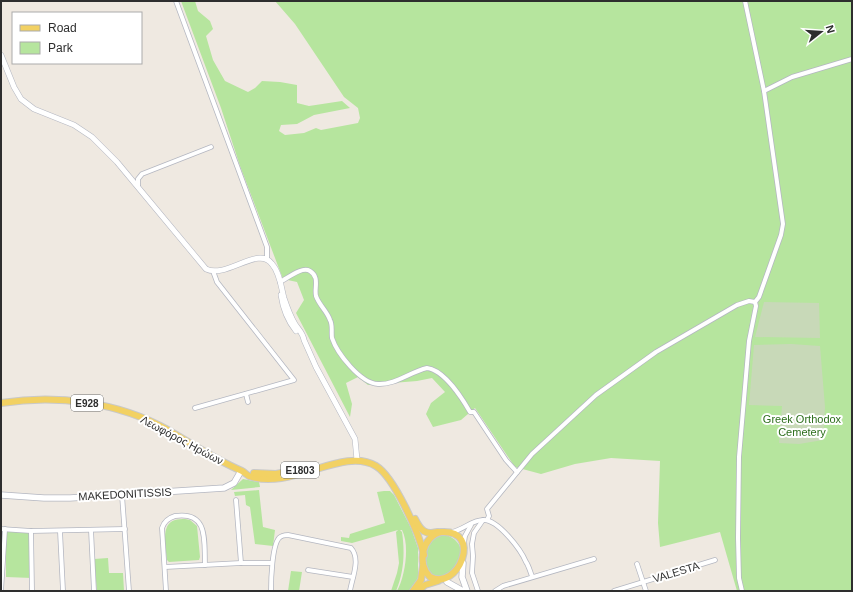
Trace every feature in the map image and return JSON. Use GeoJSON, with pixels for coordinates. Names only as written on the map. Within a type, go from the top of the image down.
{"type":"FeatureCollection","features":[{"type":"Feature","properties":{"kind":"main road","name":"Λεωφόρος Ηρώων"},"geometry":{"type":"LineString","coordinates":[[2,402],[34,399],[57,399],[125,412],[162,427],[230,466],[242,471],[268,474],[287,473],[343,458],[368,458],[377,462],[387,470],[395,480],[421,528],[430,534],[438,532]]}},
{"type":"Feature","properties":{"kind":"main road","name":"Λεωφόρος Ηρώων"},"geometry":{"type":"LineString","coordinates":[[357,458],[370,463],[380,469],[387,476],[414,526],[420,539],[424,555]]}},
{"type":"Feature","properties":{"kind":"main road","name":"MAKEDONITISSIS"},"geometry":{"type":"LineString","coordinates":[[1,495],[44,498],[122,495],[224,488],[234,483],[242,471]]}},
{"type":"Feature","properties":{"kind":"main road"},"geometry":{"type":"LineString","coordinates":[[413,591],[421,580],[423,574],[424,546],[428,539],[438,532],[444,532],[456,536],[460,540],[464,550],[462,577],[467,591]]}},
{"type":"Feature","properties":{"kind":"main road"},"geometry":{"type":"LineString","coordinates":[[423,562],[429,575],[438,581]]}},
{"type":"Feature","properties":{"kind":"main road"},"geometry":{"type":"LineString","coordinates":[[447,582],[456,576],[463,562]]}},
{"type":"Feature","properties":{"kind":"main road"},"geometry":{"type":"LineString","coordinates":[[418,591],[425,585],[438,581],[447,582],[463,591]]}},
{"type":"Feature","properties":{"kind":"street"},"geometry":{"type":"LineString","coordinates":[[176,1],[267,247],[267,259]]}},
{"type":"Feature","properties":{"kind":"street"},"geometry":{"type":"LineString","coordinates":[[742,591],[739,578],[738,538],[739,457],[749,341],[756,306],[755,302],[759,296],[781,234],[783,224],[764,91],[745,1]]}},
{"type":"Feature","properties":{"kind":"street"},"geometry":{"type":"LineString","coordinates":[[1,55],[16,92],[24,102],[38,111],[74,125],[88,134],[108,153],[204,266],[213,271],[224,270],[259,258],[267,259],[274,265],[284,299],[294,323],[303,336],[320,373],[355,439],[357,458]]}},
{"type":"Feature","properties":{"kind":"street"},"geometry":{"type":"LineString","coordinates":[[764,91],[792,77],[852,59]]}},
{"type":"Feature","properties":{"kind":"street"},"geometry":{"type":"LineString","coordinates":[[138,188],[138,179],[142,174],[211,147]]}},
{"type":"Feature","properties":{"kind":"street"},"geometry":{"type":"LineString","coordinates":[[280,282],[304,270],[310,270],[314,274],[316,279],[316,296],[331,322],[332,337],[349,364],[368,382],[377,384],[386,383],[426,368],[438,372],[457,392],[470,412],[474,412],[490,437],[516,472]]}},
{"type":"Feature","properties":{"kind":"street"},"geometry":{"type":"LineString","coordinates":[[195,408],[294,380],[217,282],[213,271]]}},
{"type":"Feature","properties":{"kind":"street"},"geometry":{"type":"LineString","coordinates":[[278,276],[282,305],[290,324],[304,340]]}},
{"type":"Feature","properties":{"kind":"street"},"geometry":{"type":"LineString","coordinates":[[478,591],[472,573],[472,538],[477,528],[489,516],[487,509],[532,454],[583,406],[626,372],[656,352],[737,305],[749,301],[755,302]]}},
{"type":"Feature","properties":{"kind":"street"},"geometry":{"type":"LineString","coordinates":[[246,394],[248,402]]}},
{"type":"Feature","properties":{"kind":"street"},"geometry":{"type":"LineString","coordinates":[[122,495],[129,591]]}},
{"type":"Feature","properties":{"kind":"street"},"geometry":{"type":"LineString","coordinates":[[236,500],[241,563]]}},
{"type":"Feature","properties":{"kind":"street"},"geometry":{"type":"LineString","coordinates":[[166,591],[162,528],[165,521],[175,516],[193,517],[201,524],[205,565]]}},
{"type":"Feature","properties":{"kind":"street"},"geometry":{"type":"LineString","coordinates":[[450,533],[460,531],[472,523],[485,520],[490,521],[517,547],[532,576]]}},
{"type":"Feature","properties":{"kind":"street"},"geometry":{"type":"LineString","coordinates":[[464,550],[464,536],[472,523]]}},
{"type":"Feature","properties":{"kind":"street"},"geometry":{"type":"LineString","coordinates":[[1,591],[3,529],[32,531],[125,529]]}},
{"type":"Feature","properties":{"kind":"street"},"geometry":{"type":"LineString","coordinates":[[60,530],[63,591]]}},
{"type":"Feature","properties":{"kind":"street"},"geometry":{"type":"LineString","coordinates":[[91,530],[94,591]]}},
{"type":"Feature","properties":{"kind":"street"},"geometry":{"type":"LineString","coordinates":[[32,531],[32,591]]}},
{"type":"Feature","properties":{"kind":"street"},"geometry":{"type":"LineString","coordinates":[[271,591],[272,563],[279,539],[288,535],[351,548],[356,557],[350,591]]}},
{"type":"Feature","properties":{"kind":"street"},"geometry":{"type":"LineString","coordinates":[[495,591],[503,586],[532,576],[594,559]]}},
{"type":"Feature","properties":{"kind":"street","name":"VALESTA"},"geometry":{"type":"LineString","coordinates":[[614,591],[715,560]]}},
{"type":"Feature","properties":{"kind":"street"},"geometry":{"type":"LineString","coordinates":[[165,567],[272,563]]}},
{"type":"Feature","properties":{"kind":"street"},"geometry":{"type":"LineString","coordinates":[[637,564],[646,591]]}},
{"type":"Feature","properties":{"kind":"street"},"geometry":{"type":"LineString","coordinates":[[308,570],[353,577]]}},
{"type":"Feature","properties":{"kind":"green space","name":"Greek Orthodox Cemetery"},"geometry":{"type":"Polygon","coordinates":[[[181,1],[195,1],[198,11],[210,21],[213,29],[206,36],[213,60],[225,81],[248,92],[262,81],[297,85],[297,103],[309,106],[342,101],[350,108],[314,115],[297,124],[281,125],[279,131],[285,135],[304,133],[316,128],[321,130],[358,123],[360,118],[358,108],[344,97],[295,24],[275,1],[852,1],[852,591],[737,591],[720,532],[660,547],[658,523],[660,461],[611,458],[575,464],[541,474],[515,467],[475,408],[461,420],[433,427],[426,414],[431,403],[445,392],[432,378],[417,381],[368,385],[358,377],[346,383],[352,404],[350,417],[296,313],[304,300],[297,282],[283,279],[240,166],[221,108],[181,1]]]}},
{"type":"Feature","properties":{"kind":"green space"},"geometry":{"type":"Polygon","coordinates":[[[764,302],[819,303],[820,338],[755,337],[764,302]]]}},
{"type":"Feature","properties":{"kind":"green space","name":"Greek Orthodox Cemetery"},"geometry":{"type":"Polygon","coordinates":[[[791,344],[820,346],[825,407],[823,440],[799,444],[779,443],[782,406],[749,405],[754,345],[791,344]]]}},
{"type":"Feature","properties":{"kind":"green space"},"geometry":{"type":"Polygon","coordinates":[[[243,479],[259,482],[260,487],[231,490],[243,479]]]}},
{"type":"Feature","properties":{"kind":"green space"},"geometry":{"type":"Polygon","coordinates":[[[259,490],[263,527],[275,530],[273,546],[255,544],[250,507],[246,505],[245,495],[235,496],[234,492],[259,490]]]}},
{"type":"Feature","properties":{"kind":"green space"},"geometry":{"type":"Polygon","coordinates":[[[390,491],[394,495],[411,528],[418,548],[418,578],[409,591],[397,591],[406,561],[406,544],[402,530],[400,530],[402,532],[404,554],[401,577],[396,591],[391,591],[399,563],[396,532],[398,530],[352,543],[341,541],[341,537],[349,538],[350,534],[385,523],[377,492],[390,491]]]}},
{"type":"Feature","properties":{"kind":"green space"},"geometry":{"type":"Polygon","coordinates":[[[175,520],[190,520],[197,526],[199,560],[169,562],[167,560],[165,543],[167,526],[170,522],[175,520]]]}},
{"type":"Feature","properties":{"kind":"green space"},"geometry":{"type":"Polygon","coordinates":[[[6,531],[31,531],[32,578],[6,577],[6,531]]]}},
{"type":"Feature","properties":{"kind":"green space"},"geometry":{"type":"Polygon","coordinates":[[[439,535],[449,536],[457,542],[461,551],[459,563],[447,579],[432,575],[427,565],[426,554],[430,543],[439,535]]]}},
{"type":"Feature","properties":{"kind":"green space"},"geometry":{"type":"Polygon","coordinates":[[[108,558],[109,573],[123,573],[124,591],[97,591],[94,559],[108,558]]]}},
{"type":"Feature","properties":{"kind":"green space"},"geometry":{"type":"Polygon","coordinates":[[[291,571],[302,572],[299,591],[288,591],[291,571]]]}}]}
